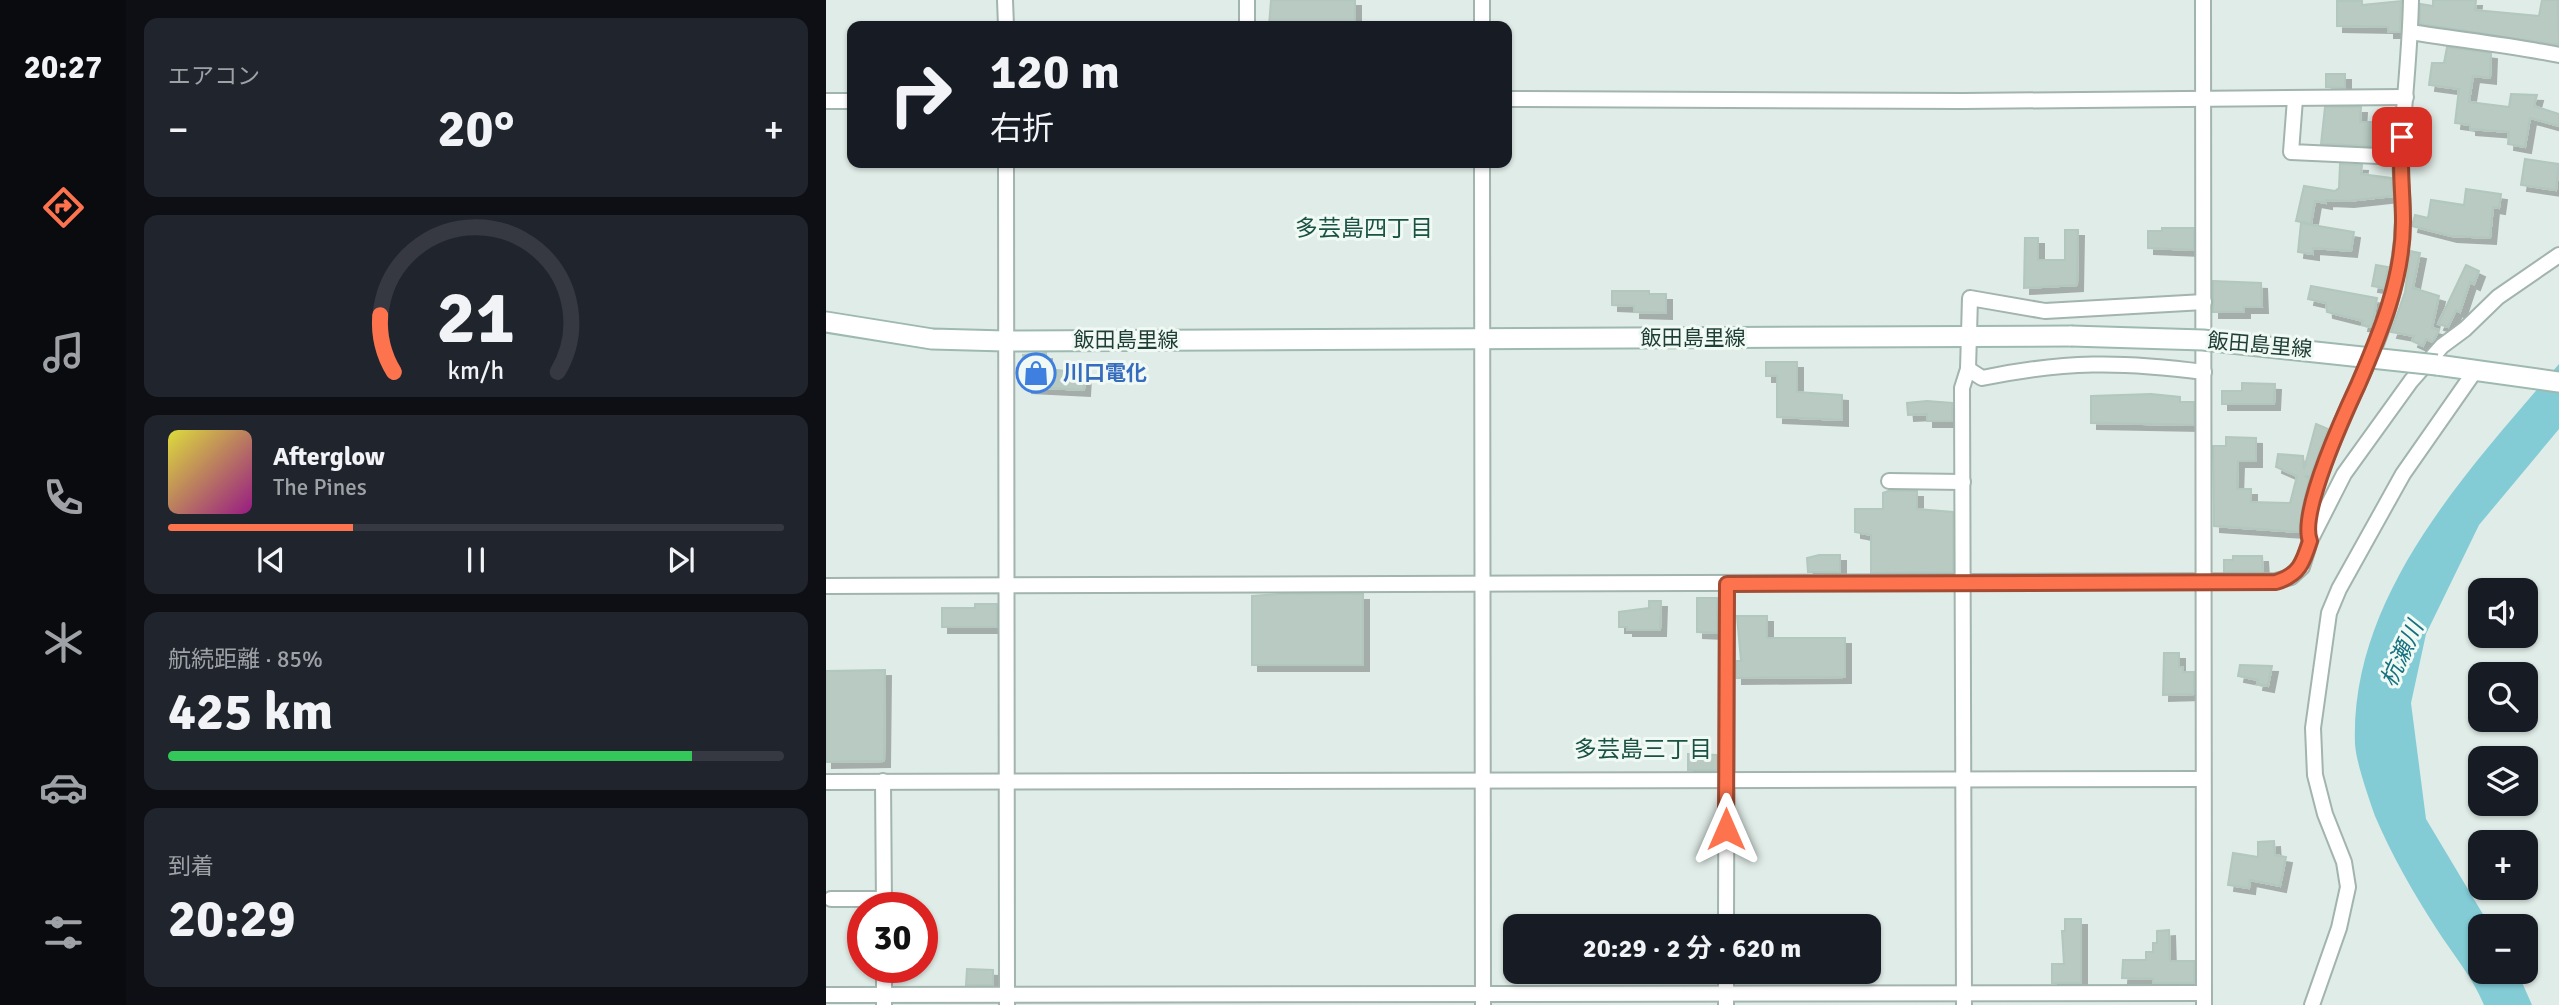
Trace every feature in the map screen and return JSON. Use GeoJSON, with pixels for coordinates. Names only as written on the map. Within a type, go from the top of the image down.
{"type":"FeatureCollection","features":[{"type":"Feature","properties":{"kind":"main road","name":"飯田島里線"},"geometry":{"type":"LineString","coordinates":[[826,322],[932,339],[1005,341],[2071,336],[2203,340],[2437,365],[2559,382]]}},
{"type":"Feature","properties":{"kind":"street"},"geometry":{"type":"LineString","coordinates":[[1005,0],[1006,21]]}},
{"type":"Feature","properties":{"kind":"street"},"geometry":{"type":"LineString","coordinates":[[1247,0],[1247,21]]}},
{"type":"Feature","properties":{"kind":"street"},"geometry":{"type":"LineString","coordinates":[[1482,0],[1482,21]]}},
{"type":"Feature","properties":{"kind":"street"},"geometry":{"type":"LineString","coordinates":[[826,995],[884,1000],[2204,999],[2203,0]]}},
{"type":"Feature","properties":{"kind":"street"},"geometry":{"type":"LineString","coordinates":[[2310,541],[2306,531],[2318,484],[2335,437],[2379,336],[2394,289],[2403,224],[2400,157],[2411,0]]}},
{"type":"Feature","properties":{"kind":"street"},"geometry":{"type":"LineString","coordinates":[[2410,32],[2498,43],[2559,55]]}},
{"type":"Feature","properties":{"kind":"street"},"geometry":{"type":"LineString","coordinates":[[1512,99],[2204,100],[2406,97]]}},
{"type":"Feature","properties":{"kind":"street"},"geometry":{"type":"LineString","coordinates":[[2295,99],[2291,152],[2400,157]]}},
{"type":"Feature","properties":{"kind":"street"},"geometry":{"type":"LineString","coordinates":[[826,101],[847,101]]}},
{"type":"Feature","properties":{"kind":"street"},"geometry":{"type":"LineString","coordinates":[[1006,168],[1007,999]]}},
{"type":"Feature","properties":{"kind":"street"},"geometry":{"type":"LineString","coordinates":[[1482,168],[1483,1000]]}},
{"type":"Feature","properties":{"kind":"street"},"geometry":{"type":"LineString","coordinates":[[826,586],[2276,582],[2291,577],[2302,567],[2310,541],[2344,474],[2411,380],[2442,346],[2465,329],[2498,297],[2559,255]]}},
{"type":"Feature","properties":{"kind":"street"},"geometry":{"type":"LineString","coordinates":[[1964,999],[1962,388],[1968,369],[1970,298],[2045,311],[2204,302]]}},
{"type":"Feature","properties":{"kind":"street"},"geometry":{"type":"LineString","coordinates":[[1968,369],[1982,378],[2067,364],[2135,363],[2204,372]]}},
{"type":"Feature","properties":{"kind":"street"},"geometry":{"type":"LineString","coordinates":[[2312,1005],[2339,928],[2348,887],[2344,862],[2325,814],[2315,775],[2313,728],[2329,612],[2345,577],[2403,474],[2475,371]]}},
{"type":"Feature","properties":{"kind":"street"},"geometry":{"type":"LineString","coordinates":[[1889,481],[1963,482]]}},
{"type":"Feature","properties":{"kind":"street"},"geometry":{"type":"LineString","coordinates":[[1726,914],[1727,584]]}},
{"type":"Feature","properties":{"kind":"street"},"geometry":{"type":"LineString","coordinates":[[826,782],[2203,779]]}},
{"type":"Feature","properties":{"kind":"street"},"geometry":{"type":"LineString","coordinates":[[883,781],[884,892]]}},
{"type":"Feature","properties":{"kind":"street"},"geometry":{"type":"LineString","coordinates":[[831,899],[847,901]]}},
{"type":"Feature","properties":{"kind":"water","name":"杭瀬川"},"geometry":{"type":"Polygon","coordinates":[[[2559,364],[2559,429],[2479,525],[2426,634],[2411,703],[2426,819],[2468,889],[2468,900],[2474,900],[2483,914],[2468,914],[2468,975],[2411,888],[2388,845],[2363,780],[2355,744],[2359,689],[2372,636],[2393,586],[2421,538],[2488,447],[2559,364]]]}},
{"type":"Feature","properties":{"kind":"water"},"geometry":{"type":"Polygon","coordinates":[[[2473,984],[2523,984],[2532,1005],[2484,1005],[2473,984]]]}},
{"type":"Feature","properties":{"kind":"building"},"geometry":{"type":"Polygon","coordinates":[[[1271,0],[1355,0],[1355,21],[1269,21],[1271,0]]]}},
{"type":"Feature","properties":{"kind":"building"},"geometry":{"type":"Polygon","coordinates":[[[2433,0],[2476,0],[2475,10],[2539,16],[2542,0],[2558,0],[2559,45],[2420,24],[2420,4],[2433,6],[2433,0]]]}},
{"type":"Feature","properties":{"kind":"building"},"geometry":{"type":"Polygon","coordinates":[[[2337,1],[2362,1],[2362,5],[2401,1],[2400,32],[2388,32],[2388,27],[2337,26],[2337,1]]]}},
{"type":"Feature","properties":{"kind":"building"},"geometry":{"type":"Polygon","coordinates":[[[2447,47],[2491,53],[2490,78],[2473,76],[2469,102],[2509,107],[2511,94],[2537,95],[2534,106],[2559,114],[2559,126],[2530,118],[2525,147],[2508,144],[2509,132],[2470,129],[2470,125],[2455,123],[2459,89],[2429,85],[2432,63],[2444,63],[2447,47]]]}},
{"type":"Feature","properties":{"kind":"building"},"geometry":{"type":"Polygon","coordinates":[[[2326,74],[2345,74],[2345,88],[2326,87],[2326,74]]]}},
{"type":"Feature","properties":{"kind":"building"},"geometry":{"type":"Polygon","coordinates":[[[2325,107],[2361,107],[2360,122],[2393,122],[2392,147],[2321,144],[2325,107]]]}},
{"type":"Feature","properties":{"kind":"building"},"geometry":{"type":"Polygon","coordinates":[[[2525,159],[2559,164],[2556,190],[2521,185],[2525,159]]]}},
{"type":"Feature","properties":{"kind":"building"},"geometry":{"type":"Polygon","coordinates":[[[2340,164],[2362,165],[2361,174],[2391,178],[2393,196],[2348,201],[2326,200],[2326,203],[2315,201],[2311,224],[2296,221],[2304,186],[2335,191],[2339,188],[2340,164]]]}},
{"type":"Feature","properties":{"kind":"building"},"geometry":{"type":"Polygon","coordinates":[[[2466,189],[2501,194],[2499,208],[2493,207],[2490,238],[2451,236],[2412,226],[2415,215],[2428,218],[2431,200],[2464,205],[2466,189]]]}},
{"type":"Feature","properties":{"kind":"building"},"geometry":{"type":"Polygon","coordinates":[[[2301,223],[2354,232],[2351,251],[2313,248],[2313,254],[2298,252],[2301,223]]]}},
{"type":"Feature","properties":{"kind":"building"},"geometry":{"type":"Polygon","coordinates":[[[2162,228],[2194,228],[2194,250],[2148,248],[2148,231],[2162,231],[2162,228]]]}},
{"type":"Feature","properties":{"kind":"building"},"geometry":{"type":"Polygon","coordinates":[[[2065,230],[2078,230],[2077,285],[2024,288],[2025,238],[2038,238],[2038,260],[2065,260],[2065,230]]]}},
{"type":"Feature","properties":{"kind":"building"},"geometry":{"type":"Polygon","coordinates":[[[2410,251],[2420,253],[2413,288],[2439,296],[2432,328],[2439,330],[2433,342],[2426,339],[2423,346],[2412,341],[2414,336],[2391,332],[2405,292],[2410,251]]]}},
{"type":"Feature","properties":{"kind":"building"},"geometry":{"type":"Polygon","coordinates":[[[2376,265],[2388,267],[2384,288],[2372,286],[2376,265]]]}},
{"type":"Feature","properties":{"kind":"building"},"geometry":{"type":"Polygon","coordinates":[[[2466,265],[2479,271],[2474,284],[2470,282],[2460,312],[2456,310],[2448,327],[2438,324],[2466,265]]]}},
{"type":"Feature","properties":{"kind":"building"},"geometry":{"type":"Polygon","coordinates":[[[2213,281],[2261,283],[2262,307],[2244,307],[2244,312],[2213,312],[2213,281]]]}},
{"type":"Feature","properties":{"kind":"building"},"geometry":{"type":"Polygon","coordinates":[[[2311,286],[2377,298],[2372,327],[2362,325],[2363,321],[2327,312],[2326,303],[2308,299],[2311,286]]]}},
{"type":"Feature","properties":{"kind":"building"},"geometry":{"type":"Polygon","coordinates":[[[1612,291],[1666,294],[1666,313],[1634,312],[1634,306],[1612,305],[1612,291]]]}},
{"type":"Feature","properties":{"kind":"building"},"geometry":{"type":"Polygon","coordinates":[[[1046,353],[1046,369],[1085,373],[1084,390],[1026,387],[1023,355],[1046,353]]]}},
{"type":"Feature","properties":{"kind":"building"},"geometry":{"type":"Polygon","coordinates":[[[1766,362],[1797,362],[1797,392],[1842,395],[1842,420],[1777,417],[1777,376],[1766,376],[1766,362]]]}},
{"type":"Feature","properties":{"kind":"building"},"geometry":{"type":"Polygon","coordinates":[[[2242,383],[2275,384],[2274,404],[2222,404],[2222,391],[2242,391],[2242,383]]]}},
{"type":"Feature","properties":{"kind":"building"},"geometry":{"type":"Polygon","coordinates":[[[2151,394],[2180,397],[2180,402],[2194,402],[2194,425],[2091,423],[2091,396],[2151,394]]]}},
{"type":"Feature","properties":{"kind":"building"},"geometry":{"type":"Polygon","coordinates":[[[1907,403],[1952,403],[1952,421],[1927,421],[1927,414],[1908,415],[1907,403]]]}},
{"type":"Feature","properties":{"kind":"building"},"geometry":{"type":"Polygon","coordinates":[[[2316,424],[2328,429],[2310,477],[2305,476],[2309,479],[2298,532],[2214,526],[2213,446],[2226,446],[2226,437],[2256,438],[2256,461],[2238,461],[2237,489],[2251,489],[2251,502],[2290,503],[2297,476],[2276,467],[2278,454],[2303,456],[2304,469],[2316,424]]]}},
{"type":"Feature","properties":{"kind":"building"},"geometry":{"type":"Polygon","coordinates":[[[1917,491],[1917,509],[1953,512],[1953,572],[1871,573],[1871,535],[1855,532],[1855,509],[1883,509],[1883,493],[1917,491]]]}},
{"type":"Feature","properties":{"kind":"building"},"geometry":{"type":"Polygon","coordinates":[[[1840,555],[1840,572],[1808,572],[1807,558],[1840,555]]]}},
{"type":"Feature","properties":{"kind":"building"},"geometry":{"type":"Polygon","coordinates":[[[2233,556],[2262,556],[2263,571],[2224,572],[2224,560],[2233,560],[2233,556]]]}},
{"type":"Feature","properties":{"kind":"building"},"geometry":{"type":"Polygon","coordinates":[[[1363,594],[1363,665],[1252,665],[1252,596],[1363,594]]]}},
{"type":"Feature","properties":{"kind":"building"},"geometry":{"type":"Polygon","coordinates":[[[1697,598],[1717,598],[1717,633],[1697,632],[1697,598]]]}},
{"type":"Feature","properties":{"kind":"building"},"geometry":{"type":"Polygon","coordinates":[[[1649,601],[1661,601],[1660,630],[1627,630],[1627,627],[1619,627],[1619,612],[1649,608],[1649,601]]]}},
{"type":"Feature","properties":{"kind":"building"},"geometry":{"type":"Polygon","coordinates":[[[975,604],[997,604],[997,627],[942,627],[942,608],[975,608],[975,604]]]}},
{"type":"Feature","properties":{"kind":"building"},"geometry":{"type":"Polygon","coordinates":[[[1737,616],[1767,616],[1767,638],[1845,638],[1845,677],[1736,678],[1736,661],[1741,661],[1737,616]]]}},
{"type":"Feature","properties":{"kind":"building"},"geometry":{"type":"Polygon","coordinates":[[[2164,653],[2179,653],[2179,667],[2183,667],[2183,672],[2194,672],[2194,694],[2163,695],[2164,653]]]}},
{"type":"Feature","properties":{"kind":"building"},"geometry":{"type":"Polygon","coordinates":[[[2240,665],[2272,666],[2268,686],[2257,684],[2258,680],[2238,676],[2240,665]]]}},
{"type":"Feature","properties":{"kind":"building"},"geometry":{"type":"Polygon","coordinates":[[[885,670],[884,761],[826,762],[826,671],[885,670]]]}},
{"type":"Feature","properties":{"kind":"building"},"geometry":{"type":"Polygon","coordinates":[[[1688,754],[1717,755],[1717,770],[1688,770],[1688,754]]]}},
{"type":"Feature","properties":{"kind":"building"},"geometry":{"type":"Polygon","coordinates":[[[2274,841],[2275,855],[2286,857],[2280,886],[2250,880],[2249,888],[2228,885],[2233,853],[2258,857],[2258,842],[2274,841]]]}},
{"type":"Feature","properties":{"kind":"building"},"geometry":{"type":"Polygon","coordinates":[[[2065,919],[2081,919],[2081,983],[2052,983],[2052,964],[2064,964],[2062,931],[2065,931],[2065,919]]]}},
{"type":"Feature","properties":{"kind":"building"},"geometry":{"type":"Polygon","coordinates":[[[2169,930],[2170,961],[2194,961],[2194,983],[2153,983],[2153,979],[2122,978],[2123,960],[2146,960],[2146,952],[2153,952],[2153,943],[2157,943],[2157,931],[2169,930]]]}},
{"type":"Feature","properties":{"kind":"building"},"geometry":{"type":"Polygon","coordinates":[[[967,969],[993,970],[993,985],[966,985],[967,969]]]}},
{"type":"Feature","properties":{"kind":"place","name":"川口電化"},"geometry":{"type":"Point","coordinates":[1036,373]}},
{"type":"Feature","properties":{"kind":"district","name":"多芸島四丁目"},"geometry":{"type":"Point","coordinates":[1364,228]}},
{"type":"Feature","properties":{"kind":"district","name":"多芸島三丁目"},"geometry":{"type":"Point","coordinates":[1643,749]}},
{"type":"Feature","properties":{"kind":"route"},"geometry":{"type":"LineString","coordinates":[[1726,829],[1727,584],[2276,582],[2291,577],[2302,567],[2310,541],[2306,531],[2318,484],[2335,437],[2379,336],[2394,289],[2403,224],[2400,157],[2402,137]]}}]}
